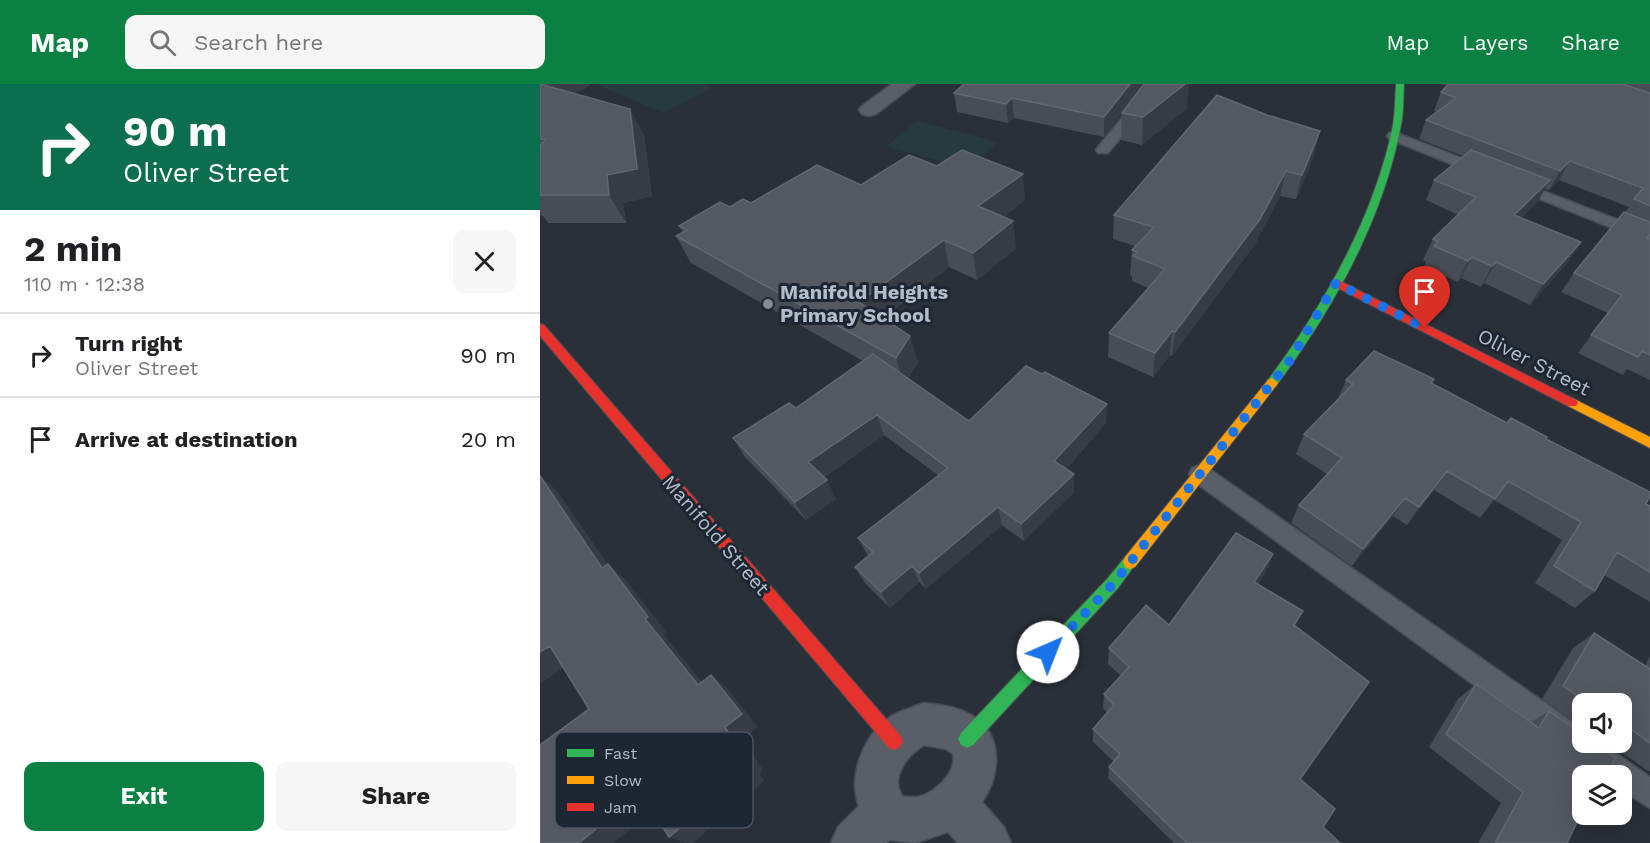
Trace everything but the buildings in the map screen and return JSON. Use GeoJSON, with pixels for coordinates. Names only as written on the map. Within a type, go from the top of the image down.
{"type":"FeatureCollection","features":[{"type":"Feature","properties":{"kind":"street"},"geometry":{"type":"LineString","coordinates":[[869,110],[905,84]]}},
{"type":"Feature","properties":{"kind":"street"},"geometry":{"type":"LineString","coordinates":[[967,739],[1113,584],[1291,359],[1336,283],[1368,219],[1397,124],[1400,84]]}},
{"type":"Feature","properties":{"kind":"street","name":"Oliver Street"},"geometry":{"type":"LineString","coordinates":[[1336,283],[1650,443]]}},
{"type":"Feature","properties":{"kind":"street","name":"Manifold Street"},"geometry":{"type":"LineString","coordinates":[[540,328],[654,464],[894,741]]}},
{"type":"Feature","properties":{"kind":"street"},"geometry":{"type":"LineString","coordinates":[[924,724],[940,724],[955,728],[967,739],[974,751],[977,766],[970,797],[974,827],[946,822],[912,828],[897,822],[885,812],[878,799],[877,776],[884,754],[894,741],[908,730],[924,724]]}},
{"type":"Feature","properties":{"kind":"street"},"geometry":{"type":"LineString","coordinates":[[854,843],[885,812]]}},
{"type":"Feature","properties":{"kind":"lane"},"geometry":{"type":"LineString","coordinates":[[1103,150],[1135,111],[1153,84]]}},
{"type":"Feature","properties":{"kind":"lane"},"geometry":{"type":"LineString","coordinates":[[1394,136],[1650,238]]}},
{"type":"Feature","properties":{"kind":"lane"},"geometry":{"type":"LineString","coordinates":[[1200,474],[1650,794]]}},
{"type":"Feature","properties":{"kind":"green space"},"geometry":{"type":"Polygon","coordinates":[[[702,84],[713,88],[664,113],[597,85],[702,84]]]}},
{"type":"Feature","properties":{"kind":"green space"},"geometry":{"type":"Polygon","coordinates":[[[917,121],[998,142],[969,169],[886,146],[917,121]]]}},
{"type":"Feature","properties":{"kind":"traffic: fast"},"geometry":{"type":"LineString","coordinates":[[1272,383],[1293,355],[1331,294],[1364,227],[1377,193],[1397,125],[1400,84]]}},
{"type":"Feature","properties":{"kind":"traffic: fast"},"geometry":{"type":"LineString","coordinates":[[967,739],[1130,562]]}},
{"type":"Feature","properties":{"kind":"traffic: slow"},"geometry":{"type":"LineString","coordinates":[[1130,562],[1272,383]]}},
{"type":"Feature","properties":{"kind":"traffic: slow"},"geometry":{"type":"LineString","coordinates":[[1572,403],[1650,443]]}},
{"type":"Feature","properties":{"kind":"traffic: jam"},"geometry":{"type":"LineString","coordinates":[[1336,283],[1572,403]]}},
{"type":"Feature","properties":{"kind":"traffic: jam"},"geometry":{"type":"LineString","coordinates":[[540,328],[894,741]]}},
{"type":"Feature","properties":{"kind":"place","name":"Manifold Heights Primary School"},"geometry":{"type":"Point","coordinates":[768,304]}},
{"type":"Feature","properties":{"kind":"route"},"geometry":{"type":"LineString","coordinates":[[1048,652],[1113,584],[1291,359],[1336,283],[1425,328]]}}]}
